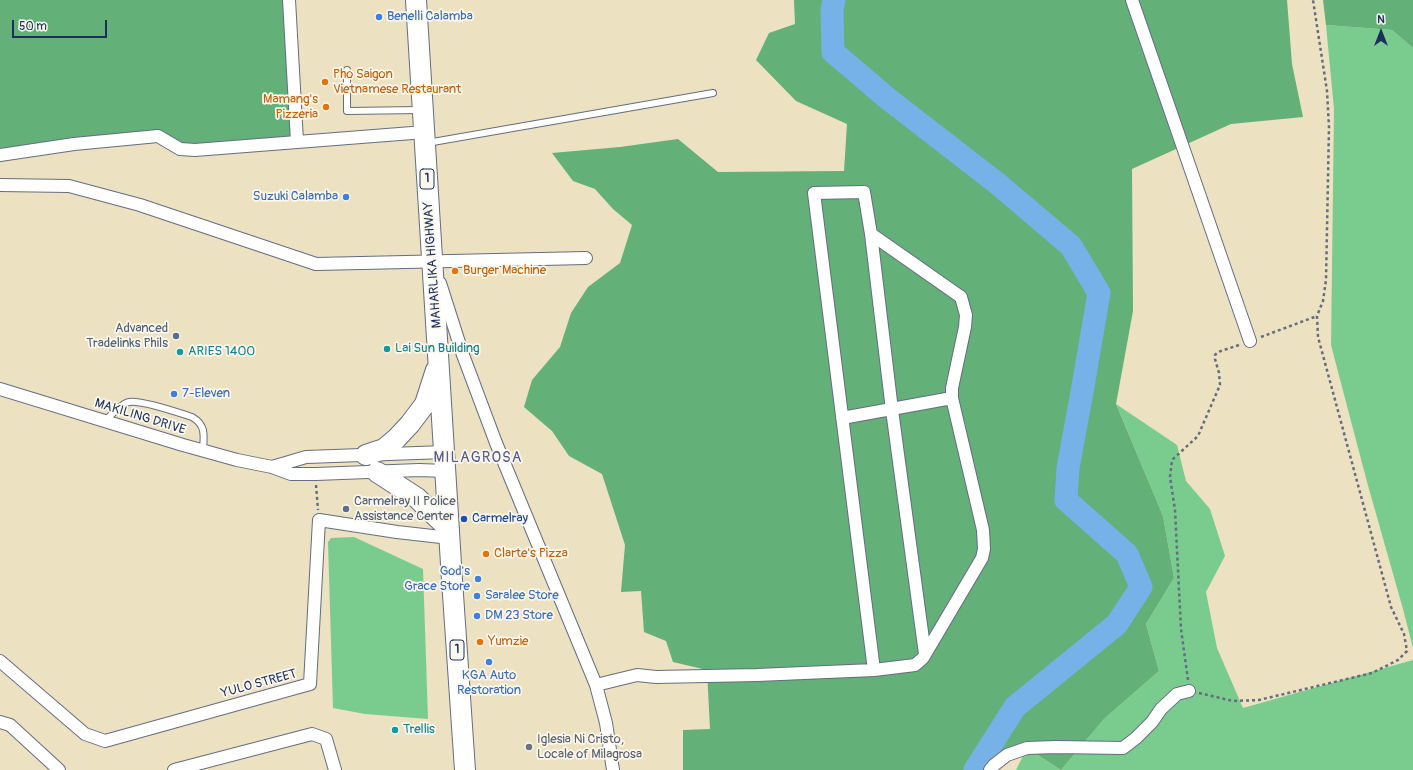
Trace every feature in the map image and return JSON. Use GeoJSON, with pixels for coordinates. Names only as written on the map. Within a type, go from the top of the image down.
{"type":"FeatureCollection","features":[{"type":"Feature","properties":{"kind":"highway","name":"MAHARLIKA HIGHWAY"},"geometry":{"type":"LineString","coordinates":[[416,0],[465,770]]}},
{"type":"Feature","properties":{"kind":"highway"},"geometry":{"type":"LineString","coordinates":[[366,455],[384,450],[396,439],[425,404],[439,359]]}},
{"type":"Feature","properties":{"kind":"highway"},"geometry":{"type":"LineString","coordinates":[[377,472],[417,498],[450,534]]}},
{"type":"Feature","properties":{"kind":"street"},"geometry":{"type":"LineString","coordinates":[[289,0],[297,142]]}},
{"type":"Feature","properties":{"kind":"street"},"geometry":{"type":"LineString","coordinates":[[1132,0],[1250,341]]}},
{"type":"Feature","properties":{"kind":"street"},"geometry":{"type":"LineString","coordinates":[[0,155],[74,144],[158,136],[180,149],[195,150],[297,142],[425,138]]}},
{"type":"Feature","properties":{"kind":"street"},"geometry":{"type":"LineString","coordinates":[[0,185],[69,186],[140,205],[316,264],[586,258]]}},
{"type":"Feature","properties":{"kind":"street"},"geometry":{"type":"LineString","coordinates":[[874,670],[814,193],[864,192],[871,234],[892,410],[925,654]]}},
{"type":"Feature","properties":{"kind":"street"},"geometry":{"type":"LineString","coordinates":[[596,686],[637,675],[656,677],[742,676],[874,670],[915,665],[925,654],[982,558],[984,549],[983,530],[952,398],[952,388],[966,316],[962,298],[871,234]]}},
{"type":"Feature","properties":{"kind":"street"},"geometry":{"type":"LineString","coordinates":[[433,261],[463,355],[496,443],[596,686],[606,723],[613,770]]}},
{"type":"Feature","properties":{"kind":"street","name":"MAKILING DRIVE"},"geometry":{"type":"LineString","coordinates":[[0,389],[237,460],[272,467],[292,474],[419,470],[445,461]]}},
{"type":"Feature","properties":{"kind":"street"},"geometry":{"type":"LineString","coordinates":[[842,418],[952,398]]}},
{"type":"Feature","properties":{"kind":"street","name":"MAKILING DRIVE"},"geometry":{"type":"LineString","coordinates":[[272,467],[306,457],[366,455],[445,461]]}},
{"type":"Feature","properties":{"kind":"street"},"geometry":{"type":"LineString","coordinates":[[320,520],[396,532],[450,534]]}},
{"type":"Feature","properties":{"kind":"street","name":"YULO STREET"},"geometry":{"type":"LineString","coordinates":[[0,661],[84,734],[105,741],[310,684],[320,520]]}},
{"type":"Feature","properties":{"kind":"street"},"geometry":{"type":"LineString","coordinates":[[990,770],[1007,755],[1028,748],[1123,748],[1152,722],[1177,694],[1190,691]]}},
{"type":"Feature","properties":{"kind":"street"},"geometry":{"type":"LineString","coordinates":[[0,722],[10,726],[59,770]]}},
{"type":"Feature","properties":{"kind":"street"},"geometry":{"type":"LineString","coordinates":[[174,770],[312,734],[326,739],[334,770]]}},
{"type":"Feature","properties":{"kind":"lane"},"geometry":{"type":"LineString","coordinates":[[348,70],[348,111],[424,110]]}},
{"type":"Feature","properties":{"kind":"lane"},"geometry":{"type":"LineString","coordinates":[[425,138],[713,93]]}},
{"type":"Feature","properties":{"kind":"lane"},"geometry":{"type":"LineString","coordinates":[[104,421],[128,402],[140,403],[192,417],[200,421],[204,432],[203,450]]}},
{"type":"Feature","properties":{"kind":"path"},"geometry":{"type":"LineString","coordinates":[[1313,0],[1327,91],[1329,127],[1326,280],[1323,301],[1317,316],[1318,337],[1391,607],[1404,634],[1407,651],[1398,660],[1372,672],[1259,700],[1233,701],[1190,691],[1181,629],[1175,510],[1170,477],[1172,460],[1198,436],[1220,385],[1219,373],[1215,359],[1215,355],[1218,352],[1317,316]]}},
{"type":"Feature","properties":{"kind":"path"},"geometry":{"type":"LineString","coordinates":[[316,474],[320,520]]}},
{"type":"Feature","properties":{"kind":"green space"},"geometry":{"type":"Polygon","coordinates":[[[0,0],[287,0],[296,139],[196,150],[163,138],[0,156],[0,0]]]}},
{"type":"Feature","properties":{"kind":"green space"},"geometry":{"type":"Polygon","coordinates":[[[794,0],[1287,0],[1292,64],[1303,117],[1231,124],[1132,169],[1133,311],[1116,404],[1163,516],[1174,578],[1146,624],[1159,671],[1104,719],[1061,770],[1027,748],[990,770],[683,770],[683,730],[710,729],[707,670],[673,662],[666,641],[644,632],[641,591],[621,592],[625,545],[602,474],[569,456],[552,431],[524,407],[532,380],[560,347],[571,313],[588,287],[620,263],[632,225],[613,209],[595,189],[573,181],[552,153],[620,147],[678,139],[718,172],[844,171],[847,124],[796,101],[756,60],[769,33],[795,24],[794,0]]]}},
{"type":"Feature","properties":{"kind":"green space"},"geometry":{"type":"Polygon","coordinates":[[[1323,0],[1413,0],[1413,48],[1392,30],[1326,25],[1323,0]]]}},
{"type":"Feature","properties":{"kind":"green space"},"geometry":{"type":"Polygon","coordinates":[[[1326,25],[1392,30],[1413,48],[1413,648],[1331,345],[1334,109],[1326,25]]]}},
{"type":"Feature","properties":{"kind":"green space"},"geometry":{"type":"Polygon","coordinates":[[[1116,404],[1177,445],[1186,481],[1210,509],[1225,556],[1206,592],[1217,648],[1243,708],[1413,660],[1413,770],[1061,770],[1104,719],[1159,671],[1146,624],[1174,578],[1163,516],[1116,404]]]}},
{"type":"Feature","properties":{"kind":"green space"},"geometry":{"type":"Polygon","coordinates":[[[354,537],[423,569],[428,719],[365,714],[333,708],[328,542],[331,538],[354,537]]]}},
{"type":"Feature","properties":{"kind":"green space"},"geometry":{"type":"Polygon","coordinates":[[[1027,748],[1061,770],[1016,770],[1027,748]]]}},
{"type":"Feature","properties":{"kind":"waterway"},"geometry":{"type":"LineString","coordinates":[[834,0],[832,10],[833,52],[887,98],[998,184],[1071,246],[1099,293],[1068,468],[1066,500],[1127,554],[1141,587],[1117,624],[1015,707],[975,770]]}},
{"type":"Feature","properties":{"kind":"place","name":"Benelli Calamba"},"geometry":{"type":"Point","coordinates":[379,17]}},
{"type":"Feature","properties":{"kind":"place","name":"Pho Saigon Vietnamese Restaurant"},"geometry":{"type":"Point","coordinates":[325,82]}},
{"type":"Feature","properties":{"kind":"place","name":"Mamang's Pizzeria"},"geometry":{"type":"Point","coordinates":[326,107]}},
{"type":"Feature","properties":{"kind":"place","name":"Suzuki Calamba"},"geometry":{"type":"Point","coordinates":[346,197]}},
{"type":"Feature","properties":{"kind":"place","name":"Burger Machine"},"geometry":{"type":"Point","coordinates":[455,271]}},
{"type":"Feature","properties":{"kind":"place","name":"Advanced Tradelinks Phils"},"geometry":{"type":"Point","coordinates":[176,336]}},
{"type":"Feature","properties":{"kind":"place","name":"Lai Sun Building"},"geometry":{"type":"Point","coordinates":[387,349]}},
{"type":"Feature","properties":{"kind":"place","name":"ARIES 1400"},"geometry":{"type":"Point","coordinates":[180,352]}},
{"type":"Feature","properties":{"kind":"place","name":"7-Eleven"},"geometry":{"type":"Point","coordinates":[174,394]}},
{"type":"Feature","properties":{"kind":"place","name":"Carmelray II Police Assistance Center"},"geometry":{"type":"Point","coordinates":[346,509]}},
{"type":"Feature","properties":{"kind":"place","name":"Carmelray"},"geometry":{"type":"Point","coordinates":[464,519]}},
{"type":"Feature","properties":{"kind":"place","name":"Clarte's Pizza"},"geometry":{"type":"Point","coordinates":[486,554]}},
{"type":"Feature","properties":{"kind":"place","name":"God's Grace Store"},"geometry":{"type":"Point","coordinates":[478,579]}},
{"type":"Feature","properties":{"kind":"place","name":"Saralee Store"},"geometry":{"type":"Point","coordinates":[477,596]}},
{"type":"Feature","properties":{"kind":"place","name":"DM 23 Store"},"geometry":{"type":"Point","coordinates":[477,616]}},
{"type":"Feature","properties":{"kind":"place","name":"Yumzie"},"geometry":{"type":"Point","coordinates":[480,642]}},
{"type":"Feature","properties":{"kind":"place","name":"KGA Auto Restoration"},"geometry":{"type":"Point","coordinates":[489,662]}},
{"type":"Feature","properties":{"kind":"place","name":"Trellis"},"geometry":{"type":"Point","coordinates":[395,730]}},
{"type":"Feature","properties":{"kind":"place","name":"Iglesia Ni Cristo, Locale of Milagrosa"},"geometry":{"type":"Point","coordinates":[529,747]}},
{"type":"Feature","properties":{"kind":"district","name":"MILAGROSA"},"geometry":{"type":"Point","coordinates":[478,458]}}]}
